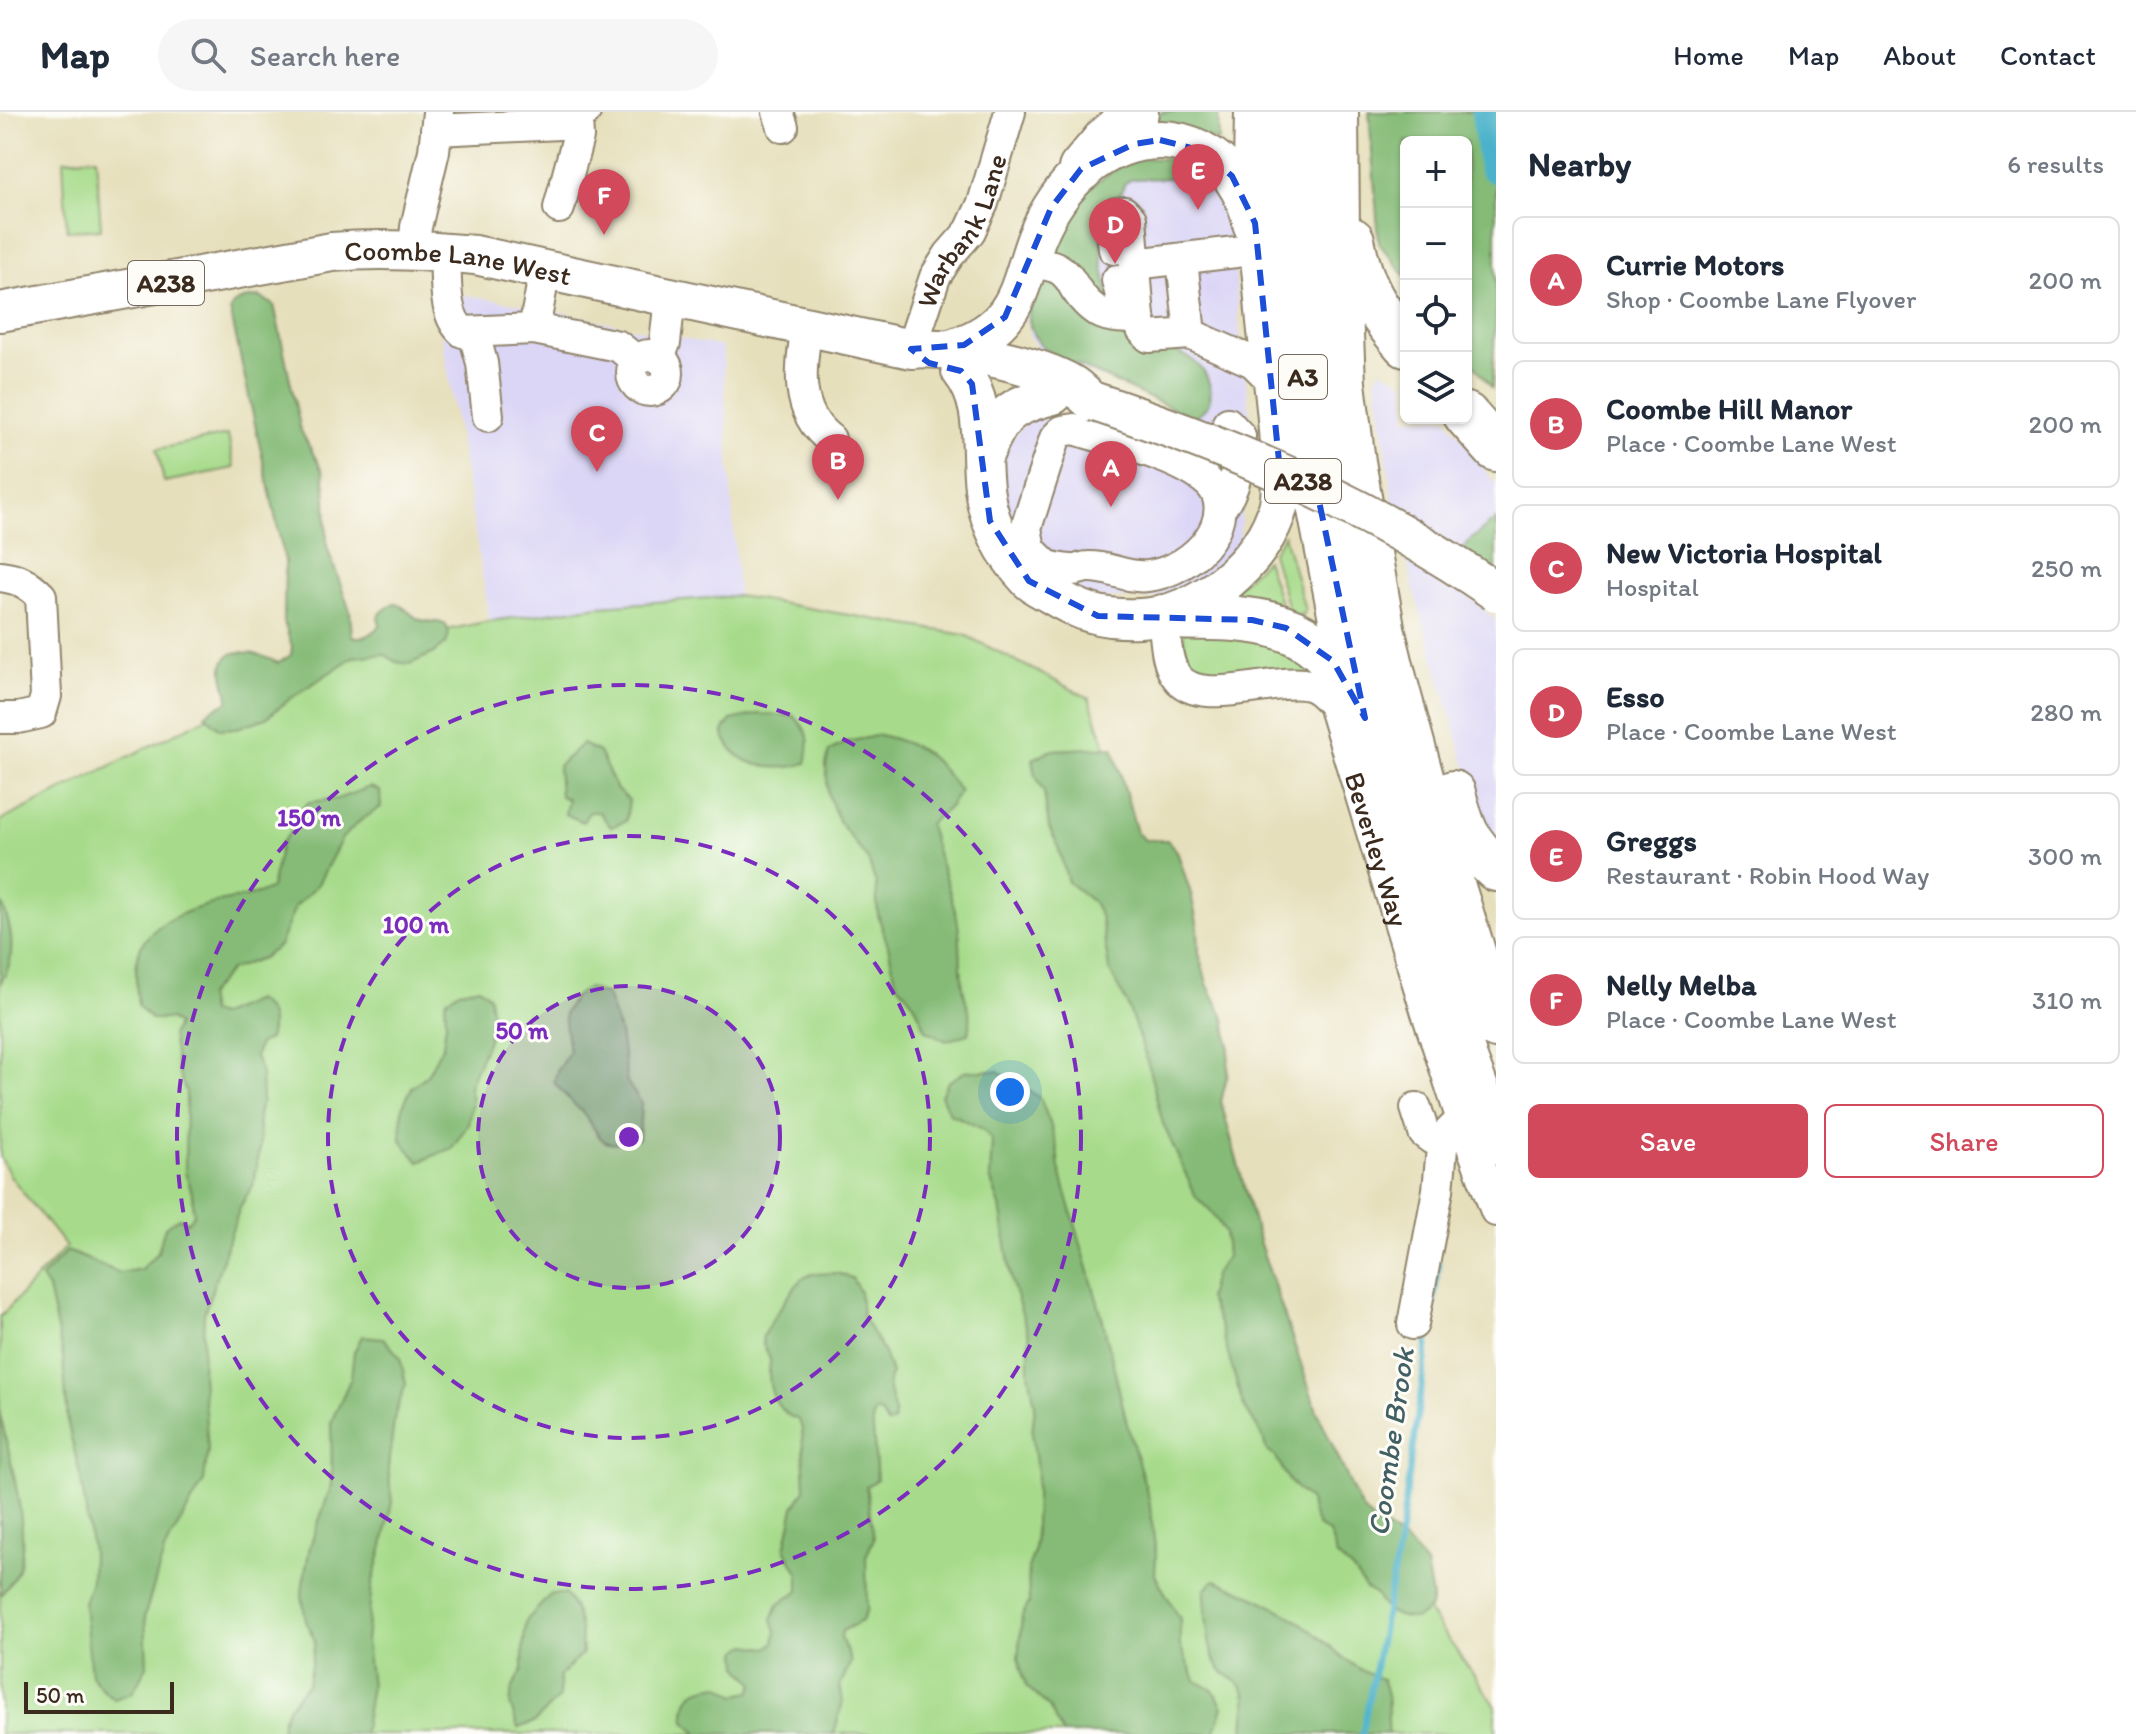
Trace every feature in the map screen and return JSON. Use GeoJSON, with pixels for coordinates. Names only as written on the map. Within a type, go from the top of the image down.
{"type":"FeatureCollection","features":[{"type":"Feature","properties":{"kind":"highway"},"geometry":{"type":"LineString","coordinates":[[1256,231],[1257,112]]}},
{"type":"Feature","properties":{"kind":"highway"},"geometry":{"type":"LineString","coordinates":[[1323,115],[1358,272],[1379,312],[1400,338]]}},
{"type":"Feature","properties":{"kind":"highway","name":"A3"},"geometry":{"type":"LineString","coordinates":[[1323,115],[1337,234],[1342,369],[1353,462],[1383,633],[1438,839],[1496,1026]]}},
{"type":"Feature","properties":{"kind":"highway","name":"A3"},"geometry":{"type":"LineString","coordinates":[[1323,115],[1296,236],[1303,388],[1310,458],[1339,650]]}},
{"type":"Feature","properties":{"kind":"highway"},"geometry":{"type":"LineString","coordinates":[[1081,169],[1129,122]]}},
{"type":"Feature","properties":{"kind":"highway"},"geometry":{"type":"LineString","coordinates":[[1462,424],[1496,449]]}},
{"type":"Feature","properties":{"kind":"highway"},"geometry":{"type":"LineString","coordinates":[[1279,437],[1294,527],[1311,598],[1339,650]]}},
{"type":"Feature","properties":{"kind":"highway"},"geometry":{"type":"LineString","coordinates":[[1163,617],[1252,620],[1286,628],[1339,650]]}},
{"type":"Feature","properties":{"kind":"highway","name":"Beverley Way"},"geometry":{"type":"LineString","coordinates":[[1339,650],[1365,718],[1465,1059],[1467,1133]]}},
{"type":"Feature","properties":{"kind":"highway"},"geometry":{"type":"LineString","coordinates":[[1395,682],[1429,729],[1470,843],[1496,869]]}},
{"type":"Feature","properties":{"kind":"highway"},"geometry":{"type":"LineString","coordinates":[[1496,899],[1488,915],[1486,929],[1496,1011]]}},
{"type":"Feature","properties":{"kind":"main road"},"geometry":{"type":"LineString","coordinates":[[1081,169],[1051,208],[1005,317],[991,330],[940,357],[972,384],[977,402],[990,521],[1076,610],[1126,619],[1163,617],[1202,600],[1227,582],[1270,530],[1280,501],[1279,437],[1256,231],[1232,176],[1218,160],[1187,144],[1160,140],[1129,122]]}},
{"type":"Feature","properties":{"kind":"main road","name":"Coombe Lane West"},"geometry":{"type":"LineString","coordinates":[[0,312],[301,257],[373,249],[475,255],[1044,382],[1231,450],[1330,494],[1433,551],[1496,592]]}},
{"type":"Feature","properties":{"kind":"main road"},"geometry":{"type":"LineString","coordinates":[[983,457],[996,425],[1010,410],[1028,402],[1044,382],[1028,359],[1017,325],[1023,279]]}},
{"type":"Feature","properties":{"kind":"street","name":"Warbank Lane"},"geometry":{"type":"LineString","coordinates":[[940,357],[935,277],[970,231],[983,203],[1010,112]]}},
{"type":"Feature","properties":{"kind":"street"},"geometry":{"type":"LineString","coordinates":[[559,208],[581,116],[560,124],[437,121],[434,151],[416,227],[429,251],[454,325],[463,332],[474,334],[517,328],[534,329],[618,346],[648,359],[665,343],[670,298]]}},
{"type":"Feature","properties":{"kind":"street"},"geometry":{"type":"LineString","coordinates":[[1256,231],[1244,251],[1122,264],[1142,330],[1149,337],[1190,334],[1253,362],[1273,382]]}},
{"type":"Feature","properties":{"kind":"street"},"geometry":{"type":"LineString","coordinates":[[1182,260],[1190,334]]}},
{"type":"Feature","properties":{"kind":"street"},"geometry":{"type":"LineString","coordinates":[[1023,279],[1046,265],[1062,271],[1082,297],[1102,315],[1111,318],[1139,317]]}},
{"type":"Feature","properties":{"kind":"street"},"geometry":{"type":"LineString","coordinates":[[534,329],[545,270]]}},
{"type":"Feature","properties":{"kind":"street"},"geometry":{"type":"LineString","coordinates":[[807,327],[801,371],[806,411],[830,439]]}},
{"type":"Feature","properties":{"kind":"street"},"geometry":{"type":"LineString","coordinates":[[474,334],[482,363],[488,416]]}},
{"type":"Feature","properties":{"kind":"street"},"geometry":{"type":"LineString","coordinates":[[1220,509],[1231,496],[1237,476],[1240,436],[1228,423]]}},
{"type":"Feature","properties":{"kind":"street"},"geometry":{"type":"LineString","coordinates":[[1074,429],[1170,460],[1210,484],[1216,492],[1220,509],[1215,530],[1200,550],[1182,564],[1161,573],[1129,577],[1089,567],[1037,573],[1026,528],[1055,438],[1062,431],[1074,429]]}},
{"type":"Feature","properties":{"kind":"street"},"geometry":{"type":"LineString","coordinates":[[0,576],[15,577],[41,596],[46,696],[41,713],[0,718]]}},
{"type":"Feature","properties":{"kind":"street","name":"Beverley Way"},"geometry":{"type":"LineString","coordinates":[[1163,617],[1170,661],[1177,678],[1187,685],[1202,690],[1223,691],[1309,685],[1320,690],[1333,704],[1467,1133],[1496,1211]]}},
{"type":"Feature","properties":{"kind":"street"},"geometry":{"type":"LineString","coordinates":[[1416,1108],[1424,1133],[1432,1139],[1467,1133]]}},
{"type":"Feature","properties":{"kind":"street"},"geometry":{"type":"LineString","coordinates":[[1408,1311],[1438,1190],[1467,1133]]}},
{"type":"Feature","properties":{"kind":"highlighted area"},"geometry":{"type":"Polygon","coordinates":[[[1160,140],[1203,151],[1232,176],[1255,223],[1280,471],[1316,487],[1365,718],[1333,661],[1286,628],[1252,620],[1098,616],[1029,581],[990,521],[972,384],[961,371],[929,363],[911,349],[964,345],[1005,317],[1051,208],[1081,169],[1134,144],[1160,140]]]}},
{"type":"Feature","properties":{"kind":"shaded area"},"geometry":{"type":"Polygon","coordinates":[[[1174,153],[1203,172],[1218,195],[1233,240],[1238,317],[1250,414],[1239,545],[1225,562],[1186,587],[1156,598],[1099,598],[1066,589],[1005,520],[1001,464],[1010,441],[1025,424],[1040,416],[1058,415],[1065,422],[1197,418],[1040,352],[1030,337],[1024,310],[1060,213],[1174,153]]]}},
{"type":"Feature","properties":{"kind":"shaded area"},"geometry":{"type":"Polygon","coordinates":[[[434,290],[531,306],[722,347],[738,596],[599,606],[490,621],[434,290]]]}},
{"type":"Feature","properties":{"kind":"shaded area"},"geometry":{"type":"Polygon","coordinates":[[[1381,369],[1400,380],[1400,424],[1450,424],[1496,485],[1496,519],[1461,553],[1469,597],[1494,619],[1496,625],[1496,844],[1479,812],[1414,591],[1393,503],[1376,380],[1381,369]]]}},
{"type":"Feature","properties":{"kind":"green space"},"geometry":{"type":"Polygon","coordinates":[[[1162,112],[1218,112],[1219,141],[1159,125],[1154,119],[1162,112]]]}},
{"type":"Feature","properties":{"kind":"green space"},"geometry":{"type":"Polygon","coordinates":[[[1369,112],[1496,112],[1496,311],[1492,388],[1472,362],[1472,136],[1400,136],[1400,269],[1379,243],[1369,112]]]}},
{"type":"Feature","properties":{"kind":"green space"},"geometry":{"type":"Polygon","coordinates":[[[96,157],[101,229],[67,231],[63,160],[96,157]]]}},
{"type":"Feature","properties":{"kind":"green space"},"geometry":{"type":"Polygon","coordinates":[[[1132,158],[1172,159],[1188,164],[1188,175],[1180,178],[1132,179],[1124,184],[1122,192],[1105,204],[1102,258],[1114,311],[1051,252],[1071,206],[1091,187],[1132,158]]]}},
{"type":"Feature","properties":{"kind":"green space"},"geometry":{"type":"Polygon","coordinates":[[[1048,277],[1105,328],[1127,338],[1185,355],[1196,363],[1205,374],[1210,388],[1207,406],[1193,418],[1051,353],[1042,346],[1031,329],[1028,311],[1034,280],[1048,277]]]}},
{"type":"Feature","properties":{"kind":"green space"},"geometry":{"type":"Polygon","coordinates":[[[260,297],[274,305],[301,431],[323,472],[327,547],[350,611],[352,636],[365,637],[371,633],[380,624],[378,617],[396,604],[421,620],[446,625],[449,634],[446,644],[410,664],[396,662],[384,654],[353,657],[266,718],[237,728],[220,729],[205,715],[228,702],[224,661],[229,656],[244,652],[278,663],[291,655],[292,647],[284,622],[285,561],[230,310],[239,301],[260,297]]]}},
{"type":"Feature","properties":{"kind":"green space"},"geometry":{"type":"Polygon","coordinates":[[[228,435],[234,468],[164,482],[157,449],[228,435]]]}},
{"type":"Feature","properties":{"kind":"green space"},"geometry":{"type":"Polygon","coordinates":[[[1496,519],[1496,572],[1462,551],[1470,540],[1496,519]]]}},
{"type":"Feature","properties":{"kind":"green space"},"geometry":{"type":"Polygon","coordinates":[[[1284,535],[1305,610],[1302,615],[1290,615],[1272,553],[1284,535]]]}},
{"type":"Feature","properties":{"kind":"green space"},"geometry":{"type":"Polygon","coordinates":[[[1266,560],[1283,611],[1219,603],[1266,560]]]}},
{"type":"Feature","properties":{"kind":"green space"},"geometry":{"type":"Polygon","coordinates":[[[738,596],[965,635],[1089,698],[1134,830],[1311,1417],[1364,1522],[1496,1706],[1496,1734],[0,1734],[0,1317],[66,1247],[11,1177],[0,1157],[0,821],[304,669],[432,633],[490,621],[599,606],[738,596]]]}},
{"type":"Feature","properties":{"kind":"green space"},"geometry":{"type":"Polygon","coordinates":[[[1183,631],[1263,633],[1307,667],[1308,675],[1214,682],[1188,672],[1183,631]]]}},
{"type":"Feature","properties":{"kind":"green space"},"geometry":{"type":"Polygon","coordinates":[[[759,714],[794,716],[808,737],[806,763],[768,767],[745,760],[735,753],[723,731],[731,720],[759,714]]]}},
{"type":"Feature","properties":{"kind":"green space"},"geometry":{"type":"Polygon","coordinates":[[[880,735],[918,748],[941,768],[960,791],[949,807],[929,824],[958,924],[962,984],[970,1017],[968,1034],[946,1041],[926,1030],[915,1005],[896,981],[878,915],[876,884],[868,860],[839,822],[828,794],[826,765],[829,751],[847,742],[880,735]]]}},
{"type":"Feature","properties":{"kind":"green space"},"geometry":{"type":"Polygon","coordinates":[[[582,744],[599,752],[617,790],[629,800],[626,821],[611,827],[599,812],[589,812],[583,822],[565,814],[568,799],[560,796],[558,766],[582,744]]]}},
{"type":"Feature","properties":{"kind":"green space"},"geometry":{"type":"Polygon","coordinates":[[[1113,747],[1137,833],[1145,840],[1167,840],[1177,851],[1191,894],[1198,927],[1199,953],[1207,984],[1225,1019],[1229,1045],[1228,1072],[1221,1102],[1259,1241],[1317,1411],[1361,1508],[1377,1525],[1411,1546],[1426,1565],[1432,1597],[1430,1608],[1416,1619],[1397,1616],[1387,1610],[1337,1556],[1329,1533],[1318,1526],[1310,1501],[1289,1481],[1276,1457],[1267,1451],[1262,1435],[1243,1405],[1220,1326],[1208,1298],[1214,1275],[1227,1257],[1225,1233],[1214,1215],[1196,1197],[1163,1124],[1146,1057],[1127,1004],[1109,969],[1101,918],[1093,902],[1068,882],[1057,843],[1049,828],[1044,792],[1035,774],[1033,759],[1050,750],[1113,747]]]}},
{"type":"Feature","properties":{"kind":"green space"},"geometry":{"type":"Polygon","coordinates":[[[370,787],[380,791],[381,807],[342,838],[318,884],[295,907],[279,946],[262,958],[230,970],[207,996],[210,1012],[218,1016],[256,1000],[270,1017],[269,1039],[259,1044],[255,1056],[261,1073],[262,1101],[258,1115],[260,1145],[254,1183],[240,1207],[204,1314],[202,1376],[208,1449],[204,1481],[165,1549],[145,1615],[147,1666],[132,1693],[114,1699],[91,1675],[84,1603],[91,1581],[92,1552],[81,1479],[68,1424],[63,1357],[48,1289],[41,1278],[67,1251],[120,1273],[141,1269],[158,1252],[165,1227],[179,1218],[187,1222],[194,1214],[192,1193],[185,1173],[186,1092],[178,1072],[172,1035],[177,1025],[170,1019],[151,1019],[138,1006],[136,968],[142,944],[172,918],[271,888],[281,844],[296,824],[299,811],[309,802],[337,799],[370,787]]]}},
{"type":"Feature","properties":{"kind":"green space"},"geometry":{"type":"Polygon","coordinates":[[[0,900],[12,942],[6,974],[0,984],[0,900]]]}},
{"type":"Feature","properties":{"kind":"green space"},"geometry":{"type":"Polygon","coordinates":[[[479,987],[489,996],[492,1016],[488,1040],[469,1086],[472,1101],[468,1124],[452,1148],[419,1162],[401,1140],[402,1108],[412,1087],[427,1075],[443,1045],[445,1001],[459,991],[479,987]]]}},
{"type":"Feature","properties":{"kind":"green space"},"geometry":{"type":"Polygon","coordinates":[[[588,988],[607,995],[620,1033],[627,1082],[641,1103],[639,1139],[613,1143],[601,1139],[588,1119],[554,1082],[569,1052],[564,1014],[575,996],[588,988]]]}},
{"type":"Feature","properties":{"kind":"green space"},"geometry":{"type":"Polygon","coordinates":[[[966,1071],[998,1071],[1040,1098],[1050,1123],[1059,1168],[1149,1499],[1156,1555],[1155,1575],[1180,1619],[1180,1646],[1195,1680],[1214,1691],[1223,1707],[1214,1734],[1063,1734],[1049,1707],[1026,1686],[1018,1658],[1022,1616],[1029,1603],[1028,1569],[1034,1551],[1037,1472],[1032,1433],[1035,1404],[1029,1373],[1029,1336],[1012,1283],[1000,1206],[990,1178],[992,1140],[983,1129],[949,1113],[941,1095],[948,1082],[966,1071]]]}},
{"type":"Feature","properties":{"kind":"green space"},"geometry":{"type":"Polygon","coordinates":[[[837,1273],[852,1278],[860,1292],[862,1315],[884,1353],[891,1373],[888,1387],[895,1412],[893,1423],[887,1424],[881,1413],[876,1411],[872,1417],[877,1480],[866,1486],[874,1539],[866,1556],[867,1609],[862,1621],[842,1631],[841,1638],[851,1662],[840,1685],[843,1702],[834,1734],[699,1734],[685,1721],[689,1698],[697,1690],[720,1685],[736,1695],[751,1692],[755,1683],[739,1666],[738,1651],[747,1645],[768,1648],[774,1643],[776,1632],[772,1619],[778,1605],[799,1590],[799,1574],[785,1549],[794,1507],[805,1489],[802,1429],[799,1420],[785,1413],[776,1402],[769,1379],[770,1360],[762,1339],[801,1279],[812,1274],[837,1273]]]}},
{"type":"Feature","properties":{"kind":"green space"},"geometry":{"type":"Polygon","coordinates":[[[362,1336],[383,1338],[400,1357],[406,1384],[395,1414],[388,1467],[392,1502],[372,1585],[366,1642],[371,1686],[364,1730],[362,1734],[281,1734],[282,1720],[289,1706],[308,1683],[315,1641],[306,1621],[303,1584],[310,1546],[332,1484],[331,1422],[351,1378],[354,1352],[362,1336]]]}},
{"type":"Feature","properties":{"kind":"green space"},"geometry":{"type":"Polygon","coordinates":[[[0,1414],[21,1516],[22,1555],[18,1570],[0,1596],[0,1414]]]}},
{"type":"Feature","properties":{"kind":"green space"},"geometry":{"type":"Polygon","coordinates":[[[1215,1580],[1286,1613],[1357,1668],[1382,1679],[1387,1699],[1389,1734],[1245,1734],[1244,1690],[1220,1669],[1210,1643],[1205,1589],[1215,1580]]]}},
{"type":"Feature","properties":{"kind":"green space"},"geometry":{"type":"Polygon","coordinates":[[[551,1594],[565,1594],[574,1608],[582,1654],[560,1676],[559,1697],[535,1722],[518,1728],[510,1704],[513,1687],[523,1669],[526,1621],[551,1594]]]}},
{"type":"Feature","properties":{"kind":"waterway"},"geometry":{"type":"LineString","coordinates":[[1489,112],[1496,165]]}},
{"type":"Feature","properties":{"kind":"waterway","name":"Coombe Brook"},"geometry":{"type":"LineString","coordinates":[[1362,1734],[1399,1545],[1439,1264]]}},
{"type":"Feature","properties":{"kind":"place","name":"Greggs"},"geometry":{"type":"Point","coordinates":[1198,210]}},
{"type":"Feature","properties":{"kind":"place","name":"Nelly Melba"},"geometry":{"type":"Point","coordinates":[604,235]}},
{"type":"Feature","properties":{"kind":"place","name":"Esso"},"geometry":{"type":"Point","coordinates":[1115,264]}},
{"type":"Feature","properties":{"kind":"place","name":"New Victoria Hospital"},"geometry":{"type":"Point","coordinates":[597,472]}},
{"type":"Feature","properties":{"kind":"place","name":"Coombe Hill Manor"},"geometry":{"type":"Point","coordinates":[838,500]}},
{"type":"Feature","properties":{"kind":"place","name":"Currie Motors"},"geometry":{"type":"Point","coordinates":[1111,507]}}]}
